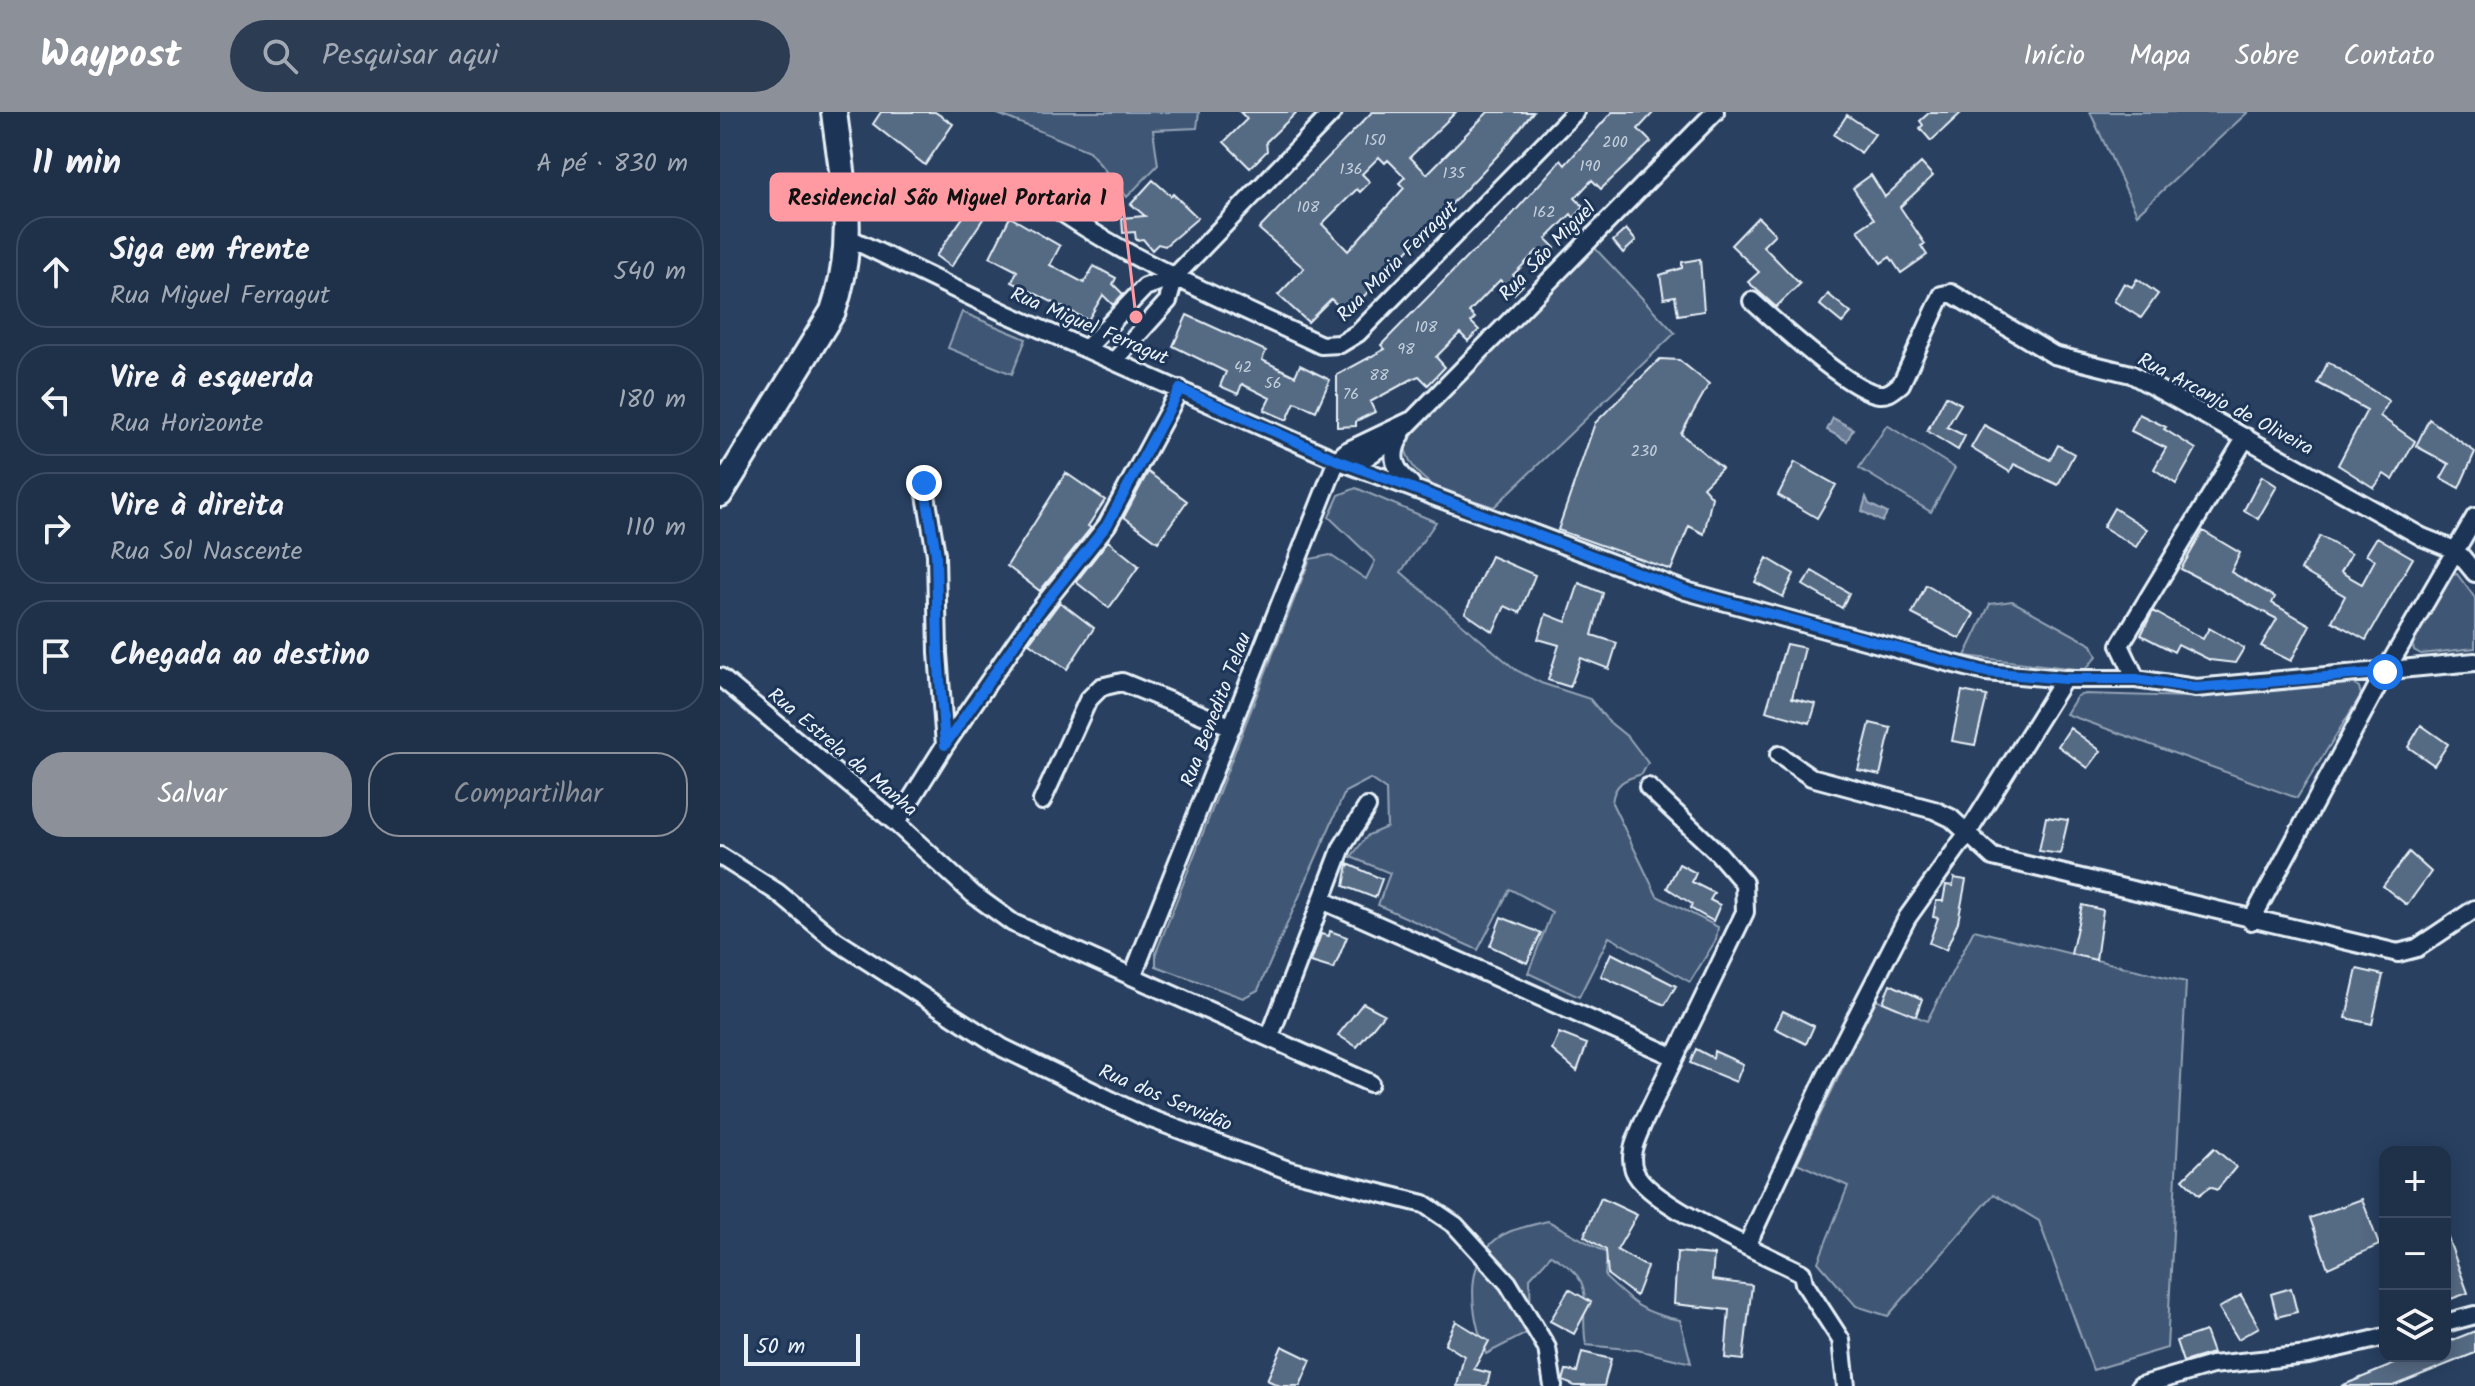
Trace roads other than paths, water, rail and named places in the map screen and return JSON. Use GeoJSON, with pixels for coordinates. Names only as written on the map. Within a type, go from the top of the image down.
{"type":"FeatureCollection","features":[{"type":"Feature","properties":{"kind":"main road"},"geometry":{"type":"LineString","coordinates":[[720,494],[833,311],[844,279],[849,238],[834,112]]}},
{"type":"Feature","properties":{"kind":"street"},"geometry":{"type":"LineString","coordinates":[[1088,347],[1145,287],[1175,276],[1333,112]]}},
{"type":"Feature","properties":{"kind":"street","name":"Rua Maria Ferragut"},"geometry":{"type":"LineString","coordinates":[[1041,198],[1108,245],[1321,345],[1340,344],[1358,333],[1575,112]]}},
{"type":"Feature","properties":{"kind":"street","name":"Rua São Miguel"},"geometry":{"type":"LineString","coordinates":[[1354,466],[1397,436],[1715,112]]}},
{"type":"Feature","properties":{"kind":"street","name":"Rua Miguel Ferragut"},"geometry":{"type":"LineString","coordinates":[[849,238],[1005,313],[1116,359],[1337,460],[1686,591],[1986,672],[2064,679],[2136,679],[2196,688],[2475,662]]}},
{"type":"Feature","properties":{"kind":"street"},"geometry":{"type":"LineString","coordinates":[[1116,359],[1168,301],[1175,276]]}},
{"type":"Feature","properties":{"kind":"street","name":"Rua Arcanjo de Oliveira"},"geometry":{"type":"LineString","coordinates":[[1752,301],[1830,368],[1874,394],[1889,394],[1901,384],[1942,295],[1951,293],[2054,355],[2131,374],[2422,537],[2457,551],[2475,573]]}},
{"type":"Feature","properties":{"kind":"street"},"geometry":{"type":"LineString","coordinates":[[896,823],[945,745],[1032,619],[1107,525],[1180,389]]}},
{"type":"Feature","properties":{"kind":"street","name":"Rua São Miguel"},"geometry":{"type":"LineString","coordinates":[[1337,460],[1347,451],[1410,421]]}},
{"type":"Feature","properties":{"kind":"street","name":"Rua São Miguel"},"geometry":{"type":"LineString","coordinates":[[1410,421],[1395,445],[1393,457],[1406,480],[1420,491]]}},
{"type":"Feature","properties":{"kind":"street"},"geometry":{"type":"LineString","coordinates":[[2136,679],[2120,645],[2246,437]]}},
{"type":"Feature","properties":{"kind":"street","name":"Rua Benedito Telau"},"geometry":{"type":"LineString","coordinates":[[1133,975],[1337,460]]}},
{"type":"Feature","properties":{"kind":"street"},"geometry":{"type":"LineString","coordinates":[[924,483],[936,554],[938,653],[945,745]]}},
{"type":"Feature","properties":{"kind":"street"},"geometry":{"type":"LineString","coordinates":[[2251,921],[2385,672],[2475,517]]}},
{"type":"Feature","properties":{"kind":"street","name":"Rua Estrela da Manha"},"geometry":{"type":"LineString","coordinates":[[720,677],[896,823],[973,894],[1013,923],[1370,1083]]}},
{"type":"Feature","properties":{"kind":"street"},"geometry":{"type":"LineString","coordinates":[[1747,1245],[1826,1076],[1907,918],[1967,834],[2064,679]]}},
{"type":"Feature","properties":{"kind":"street"},"geometry":{"type":"LineString","coordinates":[[1042,801],[1088,700],[1101,687],[1111,683],[1122,682],[1232,727]]}},
{"type":"Feature","properties":{"kind":"street"},"geometry":{"type":"LineString","coordinates":[[1779,755],[1811,777],[1934,810],[1951,818],[1993,857],[2251,921],[2398,953],[2417,948],[2475,909]]}},
{"type":"Feature","properties":{"kind":"street"},"geometry":{"type":"LineString","coordinates":[[1648,787],[1719,854],[1744,883],[1745,912],[1632,1150],[1634,1171],[1655,1197],[1802,1273],[1804,1283],[1841,1340],[1846,1386]]}},
{"type":"Feature","properties":{"kind":"street"},"geometry":{"type":"LineString","coordinates":[[1270,1036],[1324,901],[1342,847],[1367,807]]}},
{"type":"Feature","properties":{"kind":"street","name":"Rua dos Servidão"},"geometry":{"type":"LineString","coordinates":[[720,856],[777,892],[835,940],[1003,1048],[1146,1117],[1288,1170],[1424,1204],[1455,1225],[1508,1283],[1547,1348],[1553,1386]]}},
{"type":"Feature","properties":{"kind":"street"},"geometry":{"type":"LineString","coordinates":[[1324,901],[1675,1057]]}},
{"type":"Feature","properties":{"kind":"street"},"geometry":{"type":"LineString","coordinates":[[2451,1321],[2475,1315]]}},
{"type":"Feature","properties":{"kind":"street"},"geometry":{"type":"LineString","coordinates":[[2140,1386],[2212,1365],[2308,1355],[2379,1338]]}},
{"type":"Feature","properties":{"kind":"place","name":"Residencial São Miguel Portaria 1"},"geometry":{"type":"Point","coordinates":[1136,317]}}]}
